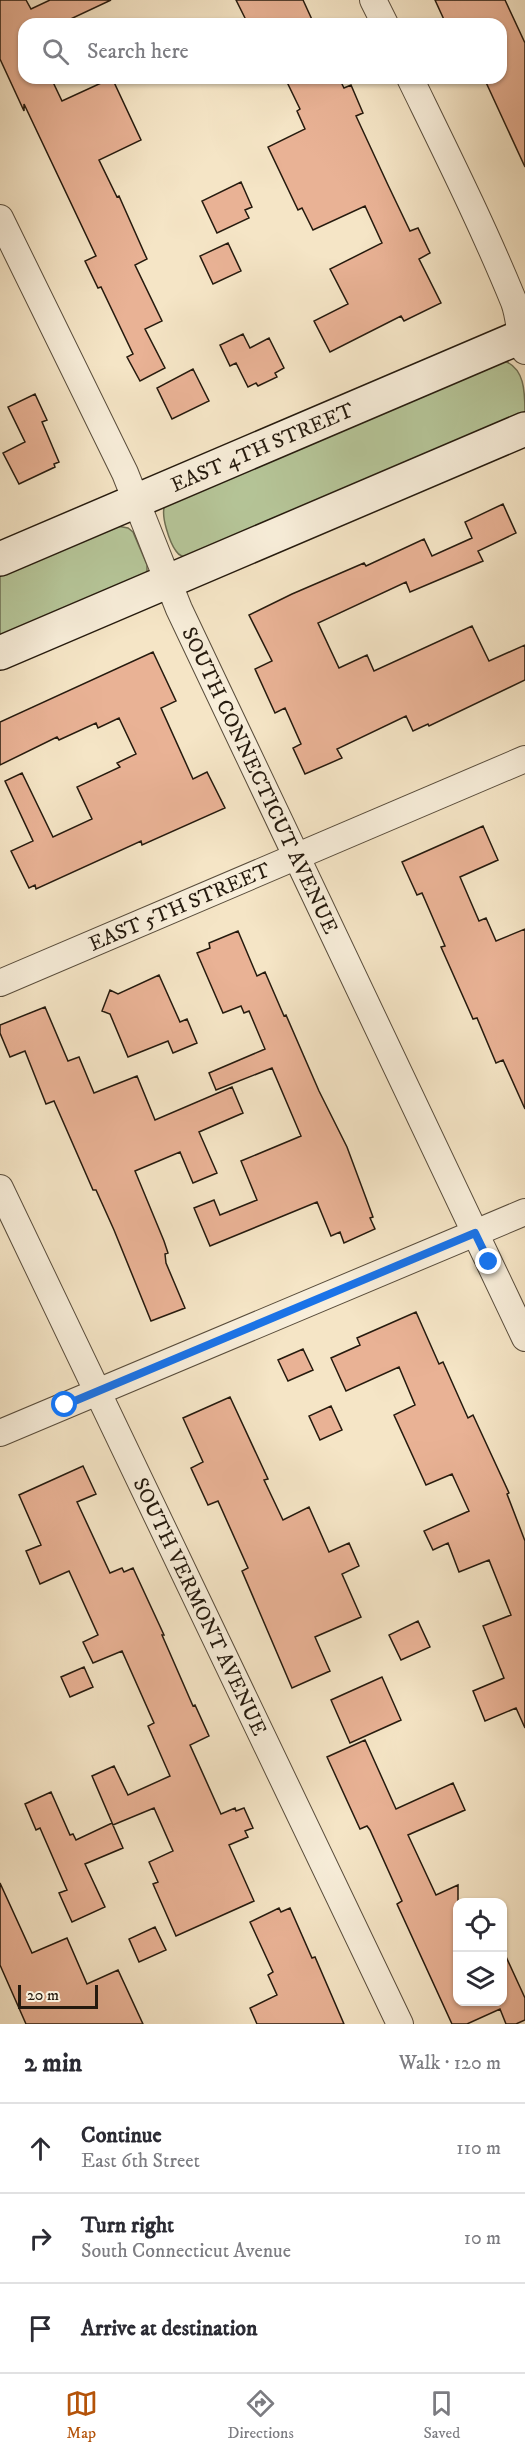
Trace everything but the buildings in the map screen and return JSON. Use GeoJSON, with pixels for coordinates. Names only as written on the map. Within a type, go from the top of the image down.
{"type":"FeatureCollection","features":[{"type":"Feature","properties":{"kind":"street"},"geometry":{"type":"LineString","coordinates":[[373,0],[382,18]]}},
{"type":"Feature","properties":{"kind":"street"},"geometry":{"type":"LineString","coordinates":[[413,84],[486,237],[516,306],[523,341]]}},
{"type":"Feature","properties":{"kind":"street","name":"SOUTH CONNECTICUT AVENUE"},"geometry":{"type":"LineString","coordinates":[[0,218],[125,473],[179,609],[525,1338]]}},
{"type":"Feature","properties":{"kind":"street","name":"EAST 4TH STREET"},"geometry":{"type":"LineString","coordinates":[[0,559],[523,341]]}},
{"type":"Feature","properties":{"kind":"street"},"geometry":{"type":"LineString","coordinates":[[0,652],[525,429]]}},
{"type":"Feature","properties":{"kind":"street","name":"EAST 5TH STREET"},"geometry":{"type":"LineString","coordinates":[[0,983],[525,759]]}},
{"type":"Feature","properties":{"kind":"street","name":"SOUTH VERMONT AVENUE"},"geometry":{"type":"LineString","coordinates":[[0,1188],[400,2024]]}},
{"type":"Feature","properties":{"kind":"street"},"geometry":{"type":"LineString","coordinates":[[0,1433],[525,1212]]}},
{"type":"Feature","properties":{"kind":"green space"},"geometry":{"type":"Polygon","coordinates":[[[502,360],[515,368],[522,381],[525,414],[189,558],[177,553],[165,522],[165,505],[502,360]]]}},
{"type":"Feature","properties":{"kind":"green space"},"geometry":{"type":"Polygon","coordinates":[[[117,526],[128,528],[133,532],[147,565],[147,573],[0,639],[0,574],[117,526]]]}},
{"type":"Feature","properties":{"kind":"route"},"geometry":{"type":"LineString","coordinates":[[65,1405],[475,1233],[489,1262]]}}]}
